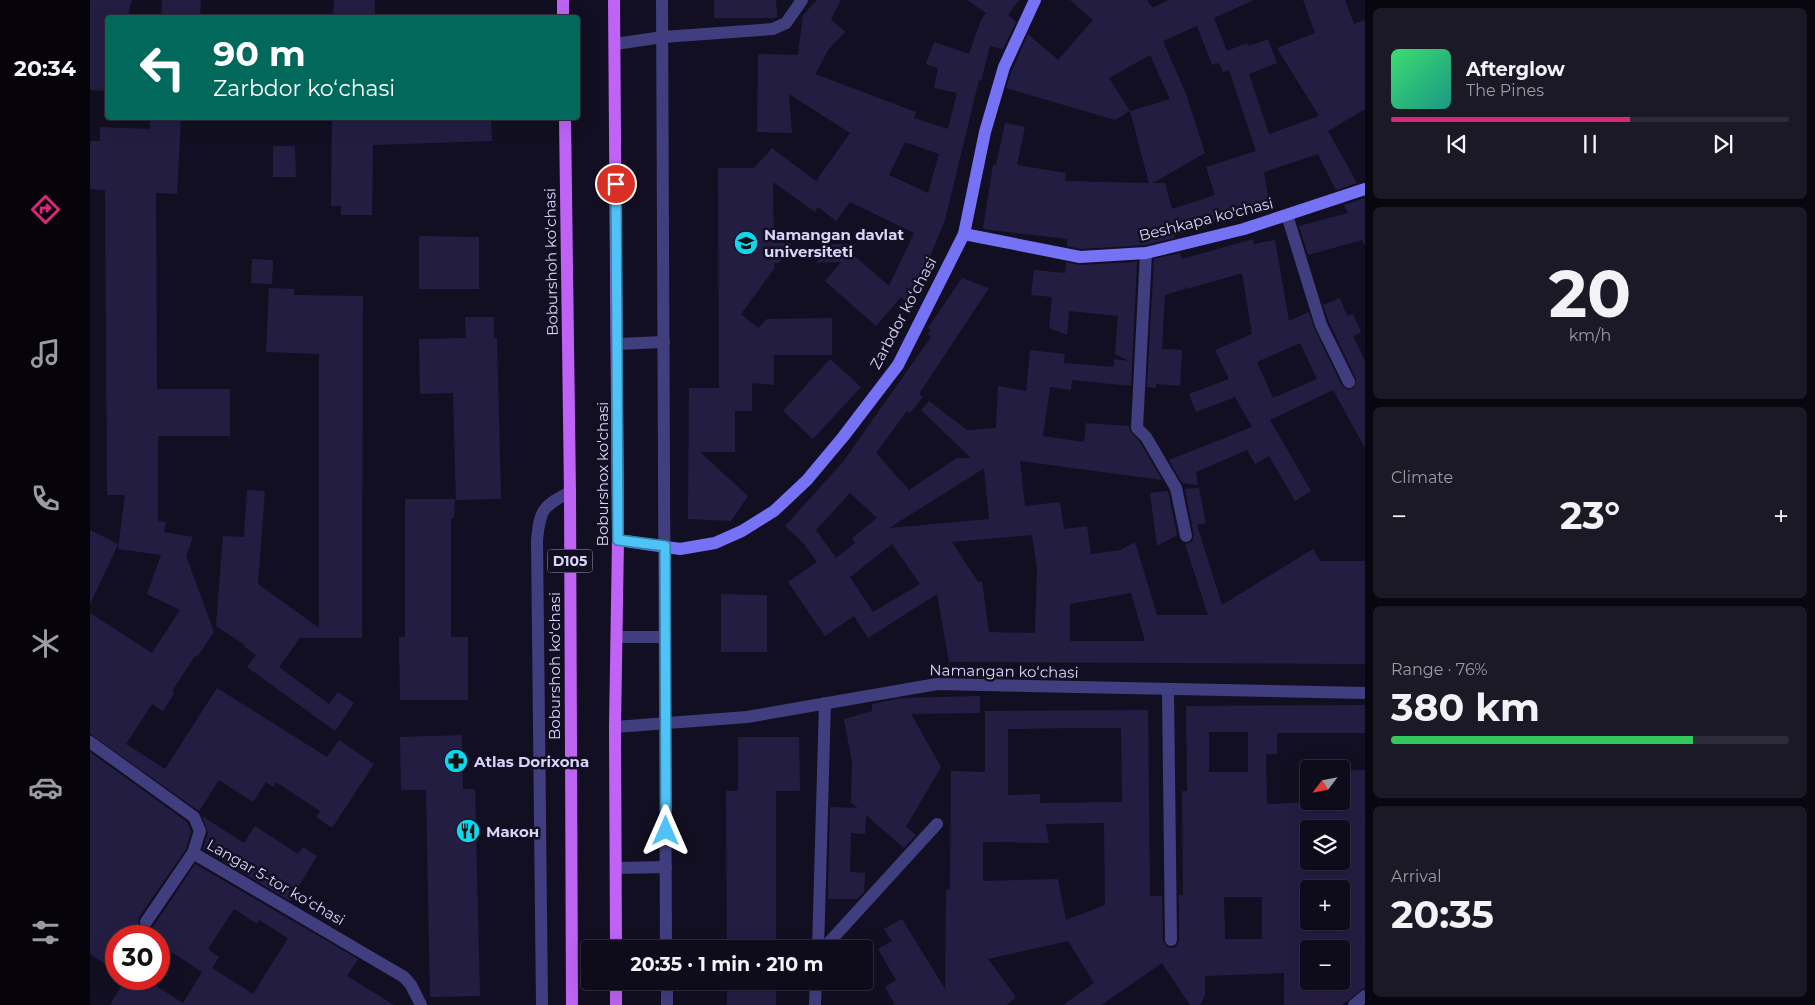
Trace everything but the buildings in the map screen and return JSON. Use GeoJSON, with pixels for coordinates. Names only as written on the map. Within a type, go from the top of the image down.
{"type":"FeatureCollection","features":[{"type":"Feature","properties":{"kind":"main road"},"geometry":{"type":"LineString","coordinates":[[563,0],[563,15]]}},
{"type":"Feature","properties":{"kind":"main road","name":"Boburshox ko'chasi"},"geometry":{"type":"LineString","coordinates":[[614,0],[618,540],[615,727],[616,940]]}},
{"type":"Feature","properties":{"kind":"main road","name":"Boburshoh koʻchasi"},"geometry":{"type":"LineString","coordinates":[[565,120],[570,492],[572,1005]]}},
{"type":"Feature","properties":{"kind":"main road"},"geometry":{"type":"LineString","coordinates":[[616,990],[616,1005]]}},
{"type":"Feature","properties":{"kind":"street"},"geometry":{"type":"LineString","coordinates":[[662,0],[666,940]]}},
{"type":"Feature","properties":{"kind":"street"},"geometry":{"type":"LineString","coordinates":[[615,44],[663,37],[773,30],[786,23],[802,0]]}},
{"type":"Feature","properties":{"kind":"street","name":"Zarbdor koʻchasi"},"geometry":{"type":"LineString","coordinates":[[618,540],[680,549],[715,543],[742,531],[774,511],[808,480],[844,437],[898,365],[964,234],[985,132],[1004,67],[1035,0]]}},
{"type":"Feature","properties":{"kind":"street","name":"Beshkapa ko'chasi"},"geometry":{"type":"LineString","coordinates":[[964,234],[1080,257],[1146,253],[1244,228],[1365,189]]}},
{"type":"Feature","properties":{"kind":"street"},"geometry":{"type":"LineString","coordinates":[[1287,215],[1321,325],[1349,382]]}},
{"type":"Feature","properties":{"kind":"street"},"geometry":{"type":"LineString","coordinates":[[1146,253],[1137,428],[1146,437],[1176,488],[1186,536]]}},
{"type":"Feature","properties":{"kind":"street"},"geometry":{"type":"LineString","coordinates":[[617,344],[664,342]]}},
{"type":"Feature","properties":{"kind":"street"},"geometry":{"type":"LineString","coordinates":[[542,1005],[539,518],[545,506],[570,492]]}},
{"type":"Feature","properties":{"kind":"street"},"geometry":{"type":"LineString","coordinates":[[616,637],[665,636]]}},
{"type":"Feature","properties":{"kind":"street","name":"Namangan koʻchasi"},"geometry":{"type":"LineString","coordinates":[[615,727],[747,717],[937,684],[1365,694]]}},
{"type":"Feature","properties":{"kind":"street"},"geometry":{"type":"LineString","coordinates":[[1168,690],[1171,940]]}},
{"type":"Feature","properties":{"kind":"street"},"geometry":{"type":"LineString","coordinates":[[818,940],[825,702]]}},
{"type":"Feature","properties":{"kind":"street","name":"Langar 5-tor koʻchasi"},"geometry":{"type":"LineString","coordinates":[[90,742],[194,817],[200,831],[193,853],[404,977],[411,985],[421,1005]]}},
{"type":"Feature","properties":{"kind":"street"},"geometry":{"type":"LineString","coordinates":[[831,940],[937,824]]}},
{"type":"Feature","properties":{"kind":"street"},"geometry":{"type":"LineString","coordinates":[[146,922],[193,853]]}},
{"type":"Feature","properties":{"kind":"street"},"geometry":{"type":"LineString","coordinates":[[616,868],[666,867]]}},
{"type":"Feature","properties":{"kind":"street"},"geometry":{"type":"LineString","coordinates":[[667,990],[667,1005]]}},
{"type":"Feature","properties":{"kind":"street"},"geometry":{"type":"LineString","coordinates":[[815,1005],[816,990]]}},
{"type":"Feature","properties":{"kind":"street"},"geometry":{"type":"LineString","coordinates":[[1354,1005],[1365,996]]}},
{"type":"Feature","properties":{"kind":"place","name":"Namangan davlat universiteti"},"geometry":{"type":"Point","coordinates":[746,243]}},
{"type":"Feature","properties":{"kind":"place","name":"Atlas Dorixona"},"geometry":{"type":"Point","coordinates":[456,761]}},
{"type":"Feature","properties":{"kind":"place","name":"Макон"},"geometry":{"type":"Point","coordinates":[468,831]}},
{"type":"Feature","properties":{"kind":"route"},"geometry":{"type":"LineString","coordinates":[[616,184],[618,540],[665,546],[666,831]]}}]}
